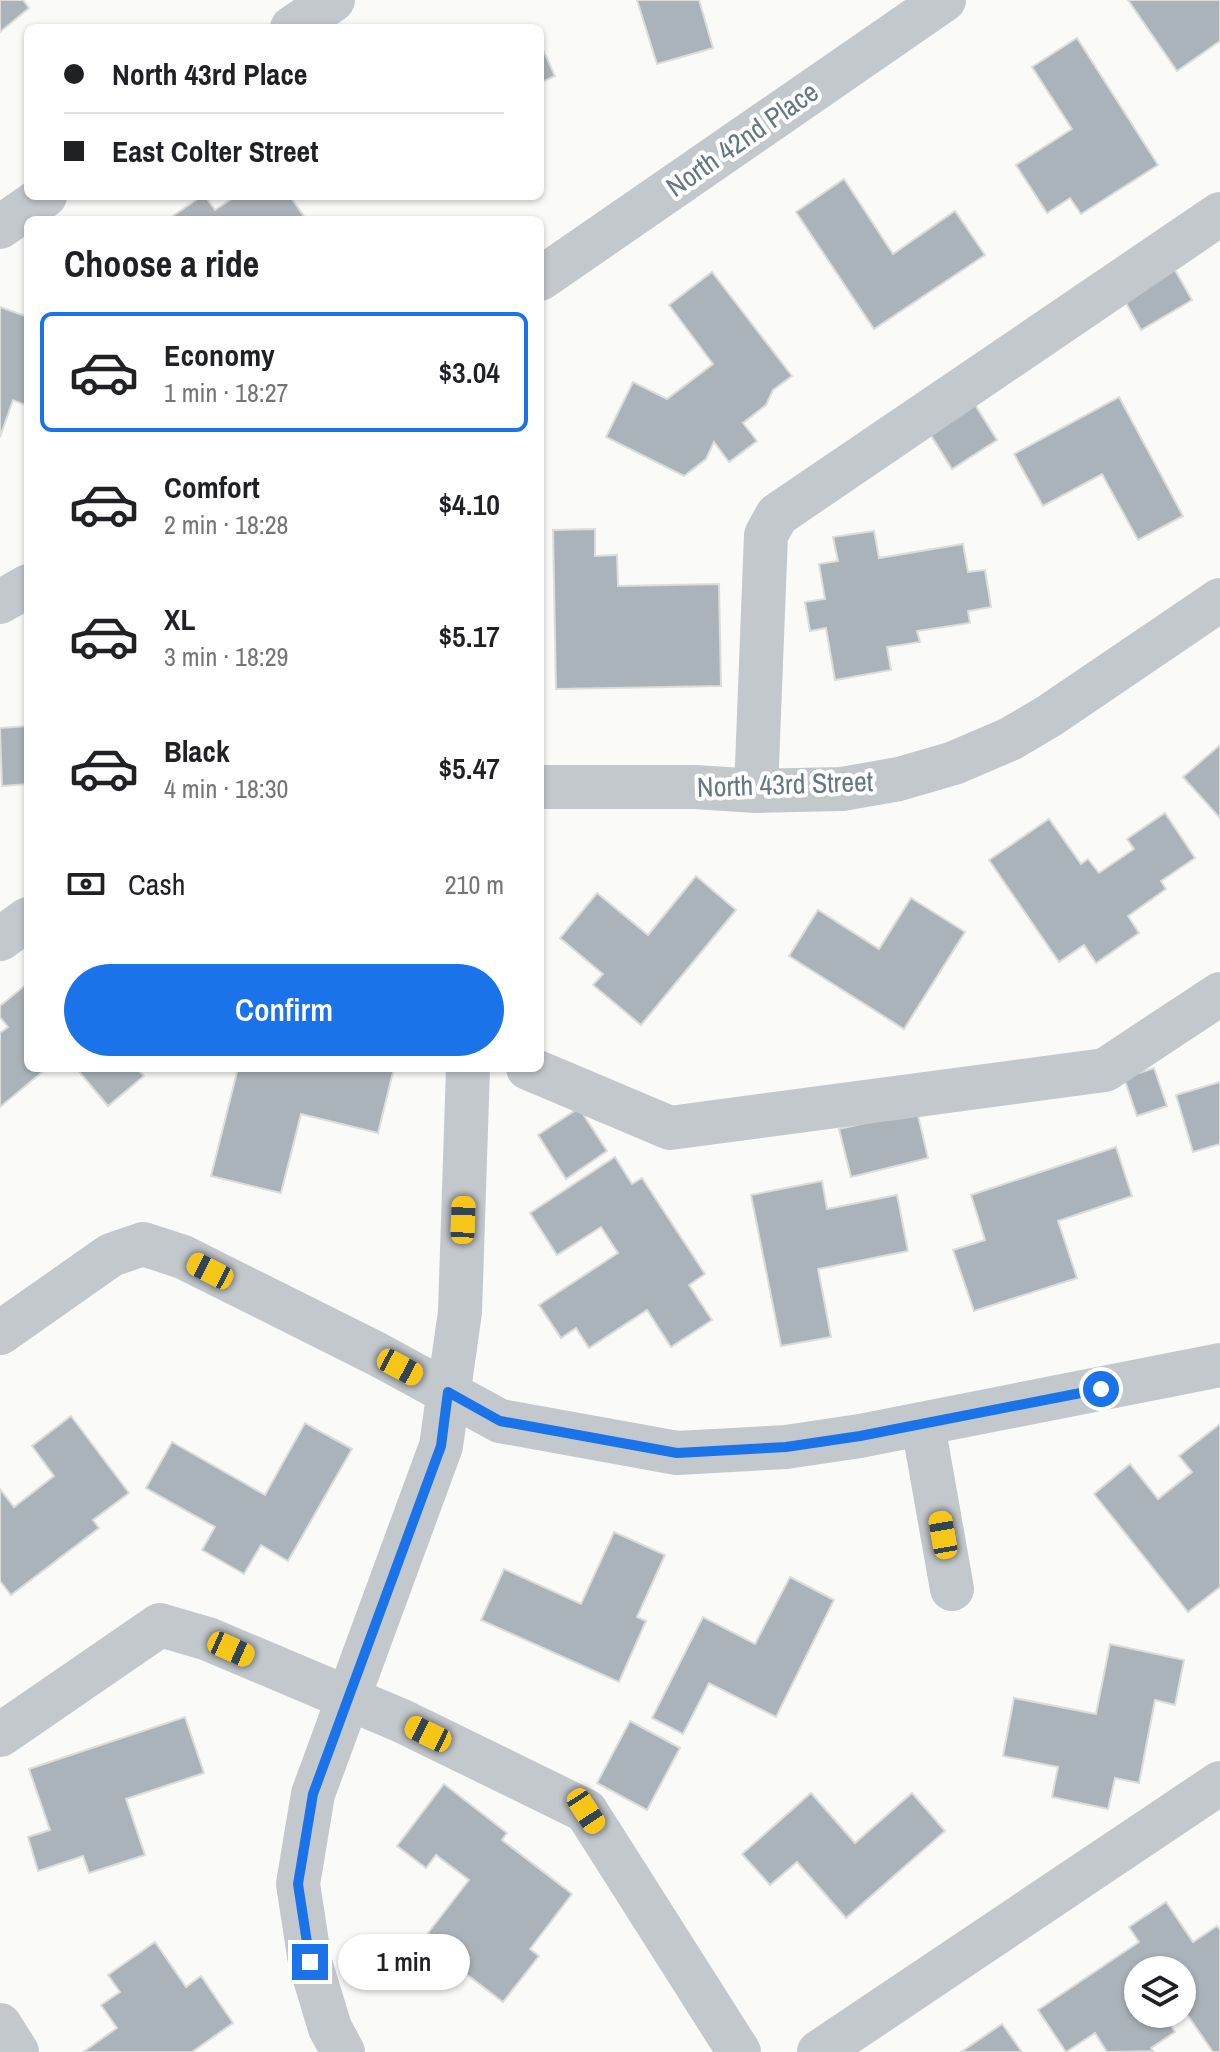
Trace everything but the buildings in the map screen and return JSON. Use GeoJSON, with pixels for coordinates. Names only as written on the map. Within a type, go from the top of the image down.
{"type":"FeatureCollection","features":[{"type":"Feature","properties":{"kind":"street"},"geometry":{"type":"LineString","coordinates":[[298,24],[333,0]]}},
{"type":"Feature","properties":{"kind":"street","name":"North 42nd Place"},"geometry":{"type":"LineString","coordinates":[[544,276],[944,0]]}},
{"type":"Feature","properties":{"kind":"street"},"geometry":{"type":"LineString","coordinates":[[0,227],[39,200]]}},
{"type":"Feature","properties":{"kind":"street"},"geometry":{"type":"LineString","coordinates":[[756,791],[766,535],[777,515],[1220,214]]}},
{"type":"Feature","properties":{"kind":"street"},"geometry":{"type":"LineString","coordinates":[[0,602],[24,588]]}},
{"type":"Feature","properties":{"kind":"street","name":"North 43rd Street"},"geometry":{"type":"LineString","coordinates":[[544,787],[695,787],[756,791],[842,789],[899,779],[954,763],[1010,739],[1220,600]]}},
{"type":"Feature","properties":{"kind":"street"},"geometry":{"type":"LineString","coordinates":[[0,939],[24,922]]}},
{"type":"Feature","properties":{"kind":"street"},"geometry":{"type":"LineString","coordinates":[[537,1072],[670,1128],[1105,1070],[1220,994]]}},
{"type":"Feature","properties":{"kind":"street"},"geometry":{"type":"LineString","coordinates":[[343,2052],[330,2028],[310,1962],[298,1884],[313,1794],[441,1446],[460,1312],[468,1072]]}},
{"type":"Feature","properties":{"kind":"street"},"geometry":{"type":"LineString","coordinates":[[0,1333],[111,1255],[143,1244],[183,1257],[500,1421],[677,1453],[786,1447],[923,1425],[1220,1365]]}},
{"type":"Feature","properties":{"kind":"street"},"geometry":{"type":"LineString","coordinates":[[923,1425],[952,1589]]}},
{"type":"Feature","properties":{"kind":"street"},"geometry":{"type":"LineString","coordinates":[[0,1735],[160,1625],[208,1639],[402,1721],[586,1811],[739,2052]]}},
{"type":"Feature","properties":{"kind":"street"},"geometry":{"type":"LineString","coordinates":[[819,2052],[1220,1783]]}},
{"type":"Feature","properties":{"kind":"street"},"geometry":{"type":"LineString","coordinates":[[0,2025],[17,2052]]}},
{"type":"Feature","properties":{"kind":"route"},"geometry":{"type":"LineString","coordinates":[[310,1962],[298,1884],[313,1794],[441,1446],[448,1392],[500,1421],[677,1453],[786,1447],[860,1436],[1101,1389]]}}]}
